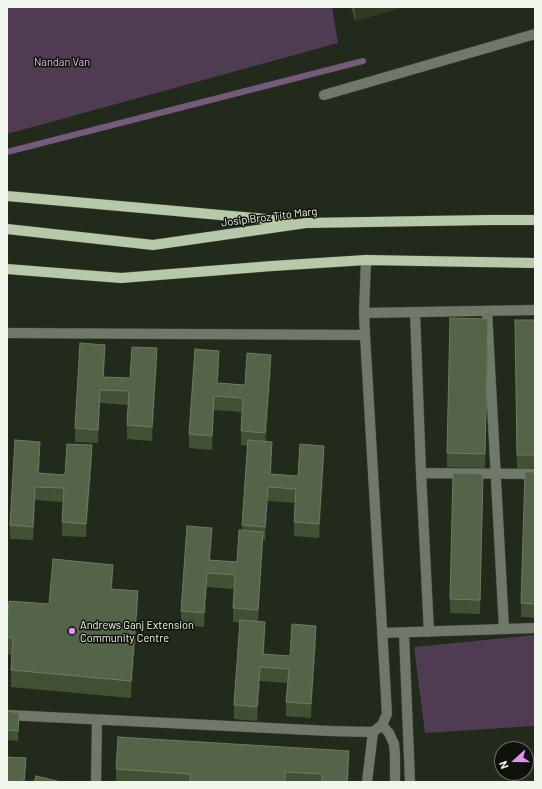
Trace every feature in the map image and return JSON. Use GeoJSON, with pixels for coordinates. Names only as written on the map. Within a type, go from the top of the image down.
{"type":"FeatureCollection","features":[{"type":"Feature","properties":{"kind":"main road"},"geometry":{"type":"LineString","coordinates":[[7,196],[306,223]]}},
{"type":"Feature","properties":{"kind":"main road","name":"Josip Broz Tito Marg"},"geometry":{"type":"LineString","coordinates":[[7,229],[153,245],[306,223],[535,220]]}},
{"type":"Feature","properties":{"kind":"main road"},"geometry":{"type":"LineString","coordinates":[[7,269],[121,278],[366,260],[535,263]]}},
{"type":"Feature","properties":{"kind":"street"},"geometry":{"type":"LineString","coordinates":[[324,95],[535,34]]}},
{"type":"Feature","properties":{"kind":"street"},"geometry":{"type":"LineString","coordinates":[[7,715],[330,731],[373,732],[382,725],[386,714],[364,335],[366,260]]}},
{"type":"Feature","properties":{"kind":"street"},"geometry":{"type":"LineString","coordinates":[[364,313],[535,310]]}},
{"type":"Feature","properties":{"kind":"street"},"geometry":{"type":"LineString","coordinates":[[487,311],[504,629]]}},
{"type":"Feature","properties":{"kind":"street"},"geometry":{"type":"LineString","coordinates":[[415,312],[420,472],[429,632]]}},
{"type":"Feature","properties":{"kind":"street"},"geometry":{"type":"LineString","coordinates":[[7,333],[364,335]]}},
{"type":"Feature","properties":{"kind":"street"},"geometry":{"type":"LineString","coordinates":[[420,472],[535,474]]}},
{"type":"Feature","properties":{"kind":"street"},"geometry":{"type":"LineString","coordinates":[[382,633],[535,628]]}},
{"type":"Feature","properties":{"kind":"street"},"geometry":{"type":"LineString","coordinates":[[404,633],[410,782]]}},
{"type":"Feature","properties":{"kind":"street"},"geometry":{"type":"LineString","coordinates":[[96,782],[97,720]]}},
{"type":"Feature","properties":{"kind":"street"},"geometry":{"type":"LineString","coordinates":[[382,725],[389,733],[394,744],[395,782]]}},
{"type":"Feature","properties":{"kind":"street"},"geometry":{"type":"LineString","coordinates":[[367,782],[373,732]]}},
{"type":"Feature","properties":{"kind":"green space","name":"Nandan Van"},"geometry":{"type":"Polygon","coordinates":[[[7,7],[332,7],[338,43],[7,134],[7,7]]]}},
{"type":"Feature","properties":{"kind":"green space"},"geometry":{"type":"Polygon","coordinates":[[[535,635],[535,726],[425,733],[414,647],[535,635]]]}},
{"type":"Feature","properties":{"kind":"building"},"geometry":{"type":"Polygon","coordinates":[[[450,318],[488,319],[485,454],[447,453],[450,318]]]}},
{"type":"Feature","properties":{"kind":"building"},"geometry":{"type":"Polygon","coordinates":[[[515,320],[535,320],[535,455],[517,455],[515,320]]]}},
{"type":"Feature","properties":{"kind":"building"},"geometry":{"type":"Polygon","coordinates":[[[80,343],[105,345],[103,377],[130,378],[132,347],[157,348],[152,427],[127,425],[129,391],[100,390],[98,430],[75,428],[80,343]]]}},
{"type":"Feature","properties":{"kind":"building"},"geometry":{"type":"Polygon","coordinates":[[[195,349],[219,351],[217,383],[245,385],[247,353],[271,355],[265,433],[241,431],[243,398],[214,396],[212,436],[189,434],[195,349]]]}},
{"type":"Feature","properties":{"kind":"building"},"geometry":{"type":"Polygon","coordinates":[[[15,440],[40,442],[38,473],[65,475],[67,444],[92,445],[86,524],[62,522],[64,488],[35,487],[33,527],[10,525],[15,440]]]}},
{"type":"Feature","properties":{"kind":"building"},"geometry":{"type":"Polygon","coordinates":[[[248,440],[272,442],[270,474],[298,476],[300,444],[324,446],[319,524],[294,522],[296,489],[268,487],[265,527],[242,525],[248,440]]]}},
{"type":"Feature","properties":{"kind":"building"},"geometry":{"type":"Polygon","coordinates":[[[525,472],[535,472],[535,604],[521,603],[525,472]]]}},
{"type":"Feature","properties":{"kind":"building"},"geometry":{"type":"Polygon","coordinates":[[[453,473],[483,474],[480,600],[450,599],[453,473]]]}},
{"type":"Feature","properties":{"kind":"building"},"geometry":{"type":"Polygon","coordinates":[[[187,526],[212,528],[209,560],[237,562],[239,530],[263,532],[258,610],[233,608],[235,575],[207,573],[204,613],[181,611],[187,526]]]}},
{"type":"Feature","properties":{"kind":"building","name":"Andrews Ganj Extension Community Centre"},"geometry":{"type":"Polygon","coordinates":[[[53,559],[113,565],[111,589],[138,591],[131,681],[11,670],[13,638],[7,637],[9,601],[49,604],[53,559]]]}},
{"type":"Feature","properties":{"kind":"building"},"geometry":{"type":"Polygon","coordinates":[[[240,620],[265,622],[263,654],[290,656],[292,624],[316,626],[311,704],[286,702],[289,669],[260,667],[257,707],[234,705],[240,620]]]}},
{"type":"Feature","properties":{"kind":"building"},"geometry":{"type":"Polygon","coordinates":[[[7,711],[19,713],[18,731],[7,730],[7,711]]]}},
{"type":"Feature","properties":{"kind":"building"},"geometry":{"type":"Polygon","coordinates":[[[118,737],[349,751],[347,782],[322,782],[322,774],[285,772],[285,782],[190,782],[190,774],[116,769],[118,737]]]}},
{"type":"Feature","properties":{"kind":"building"},"geometry":{"type":"Polygon","coordinates":[[[7,757],[26,758],[24,782],[7,782],[7,757]]]}},
{"type":"Feature","properties":{"kind":"building"},"geometry":{"type":"Polygon","coordinates":[[[36,776],[61,782],[34,782],[36,776]]]}},
{"type":"Feature","properties":{"kind":"waterway"},"geometry":{"type":"LineString","coordinates":[[7,152],[363,61]]}},
{"type":"Feature","properties":{"kind":"place","name":"Andrews Ganj Extension Community Centre"},"geometry":{"type":"Point","coordinates":[72,631]}}]}
